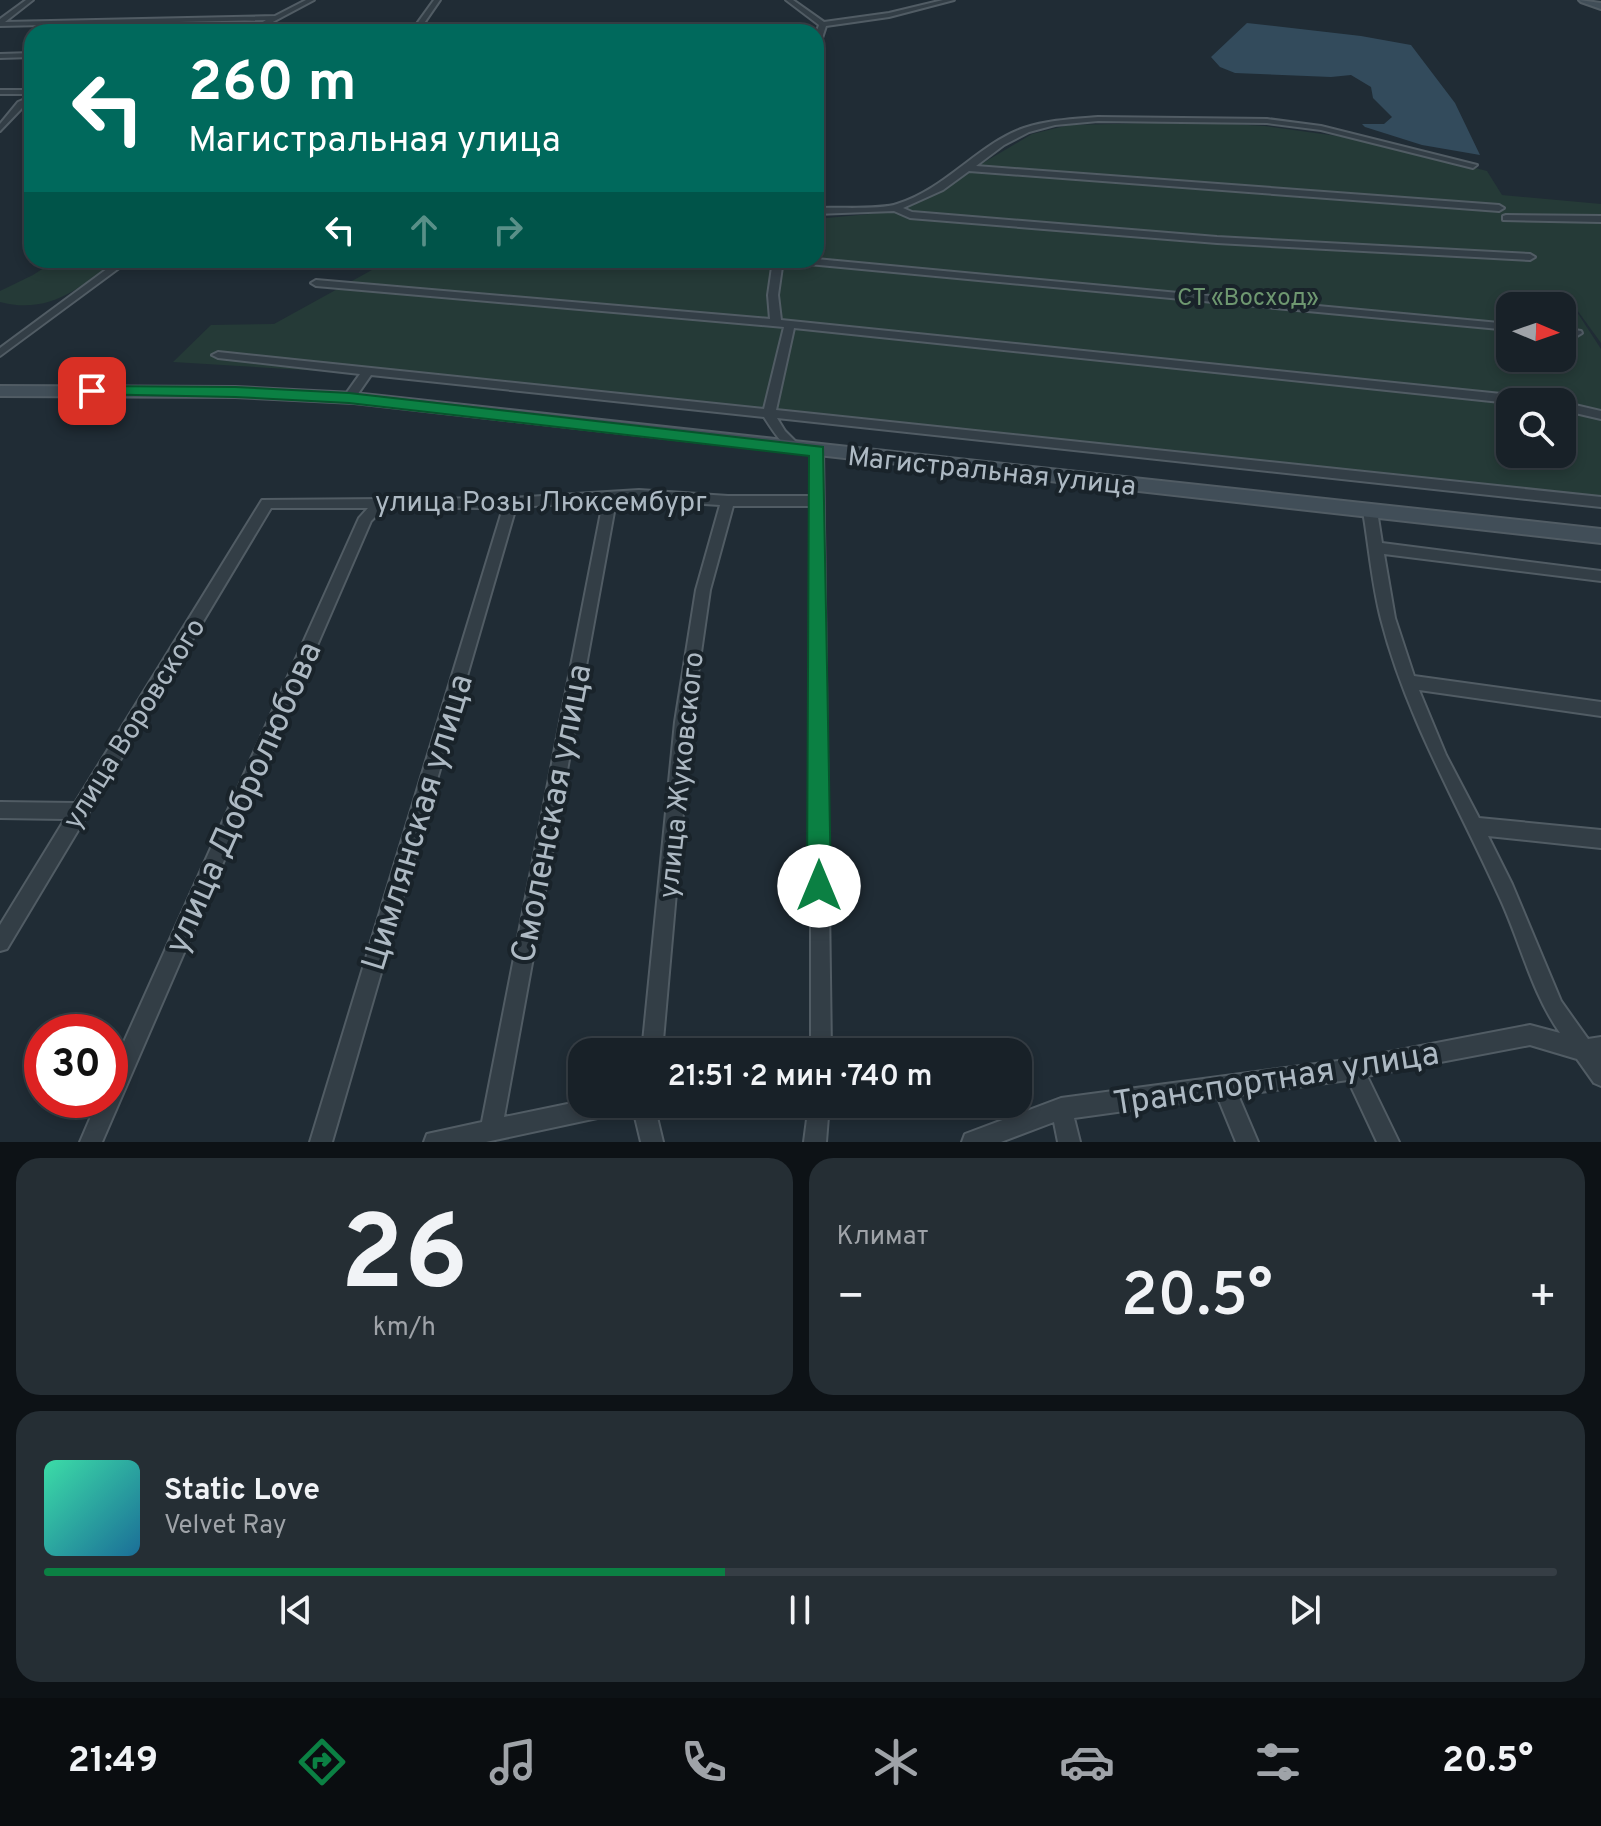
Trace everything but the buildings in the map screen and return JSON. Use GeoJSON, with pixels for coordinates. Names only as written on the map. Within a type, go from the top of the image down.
{"type":"FeatureCollection","features":[{"type":"Feature","properties":{"kind":"main road"},"geometry":{"type":"LineString","coordinates":[[1584,0],[1601,6]]}},
{"type":"Feature","properties":{"kind":"main road","name":"Магистральная улица"},"geometry":{"type":"LineString","coordinates":[[0,391],[235,392],[349,398],[1601,536]]}},
{"type":"Feature","properties":{"kind":"street"},"geometry":{"type":"LineString","coordinates":[[0,23],[30,0]]}},
{"type":"Feature","properties":{"kind":"street"},"geometry":{"type":"LineString","coordinates":[[266,24],[311,0]]}},
{"type":"Feature","properties":{"kind":"street"},"geometry":{"type":"LineString","coordinates":[[420,24],[437,0]]}},
{"type":"Feature","properties":{"kind":"street"},"geometry":{"type":"LineString","coordinates":[[789,0],[823,24],[854,21],[951,0]]}},
{"type":"Feature","properties":{"kind":"street"},"geometry":{"type":"LineString","coordinates":[[0,23],[278,18]]}},
{"type":"Feature","properties":{"kind":"street"},"geometry":{"type":"LineString","coordinates":[[0,56],[24,55]]}},
{"type":"Feature","properties":{"kind":"street"},"geometry":{"type":"LineString","coordinates":[[0,92],[24,94]]}},
{"type":"Feature","properties":{"kind":"street"},"geometry":{"type":"LineString","coordinates":[[0,129],[24,102]]}},
{"type":"Feature","properties":{"kind":"street"},"geometry":{"type":"LineString","coordinates":[[824,211],[896,208],[940,188],[1001,143],[1026,130],[1069,122],[1154,118],[1267,121],[1321,128],[1473,165]]}},
{"type":"Feature","properties":{"kind":"street"},"geometry":{"type":"LineString","coordinates":[[969,168],[1499,208]]}},
{"type":"Feature","properties":{"kind":"street"},"geometry":{"type":"LineString","coordinates":[[896,208],[910,215],[1186,238],[1530,257]]}},
{"type":"Feature","properties":{"kind":"street"},"geometry":{"type":"LineString","coordinates":[[1506,218],[1601,219]]}},
{"type":"Feature","properties":{"kind":"street"},"geometry":{"type":"LineString","coordinates":[[824,262],[1496,326]]}},
{"type":"Feature","properties":{"kind":"street"},"geometry":{"type":"LineString","coordinates":[[0,353],[114,268]]}},
{"type":"Feature","properties":{"kind":"street"},"geometry":{"type":"LineString","coordinates":[[779,268],[773,295],[782,326],[769,415],[781,434],[797,449]]}},
{"type":"Feature","properties":{"kind":"street"},"geometry":{"type":"LineString","coordinates":[[316,283],[1496,397]]}},
{"type":"Feature","properties":{"kind":"street"},"geometry":{"type":"LineString","coordinates":[[218,355],[1601,502]]}},
{"type":"Feature","properties":{"kind":"street"},"geometry":{"type":"LineString","coordinates":[[349,398],[367,372]]}},
{"type":"Feature","properties":{"kind":"street"},"geometry":{"type":"LineString","coordinates":[[1576,409],[1601,415]]}},
{"type":"Feature","properties":{"kind":"street"},"geometry":{"type":"LineString","coordinates":[[817,451],[821,1038]]}},
{"type":"Feature","properties":{"kind":"street","name":"улица Розы Люксембург"},"geometry":{"type":"LineString","coordinates":[[267,503],[511,503],[639,495],[728,501],[815,501]]}},
{"type":"Feature","properties":{"kind":"street","name":"Смоленская улица"},"geometry":{"type":"LineString","coordinates":[[491,1129],[610,498]]}},
{"type":"Feature","properties":{"kind":"street","name":"улица Жуковского"},"geometry":{"type":"LineString","coordinates":[[653,1038],[683,722],[703,590],[728,501]]}},
{"type":"Feature","properties":{"kind":"street","name":"улица Добролюбова"},"geometry":{"type":"LineString","coordinates":[[128,1058],[366,518],[382,502]]}},
{"type":"Feature","properties":{"kind":"street","name":"улица Воровского"},"geometry":{"type":"LineString","coordinates":[[0,942],[267,503]]}},
{"type":"Feature","properties":{"kind":"street","name":"Цимлянская улица"},"geometry":{"type":"LineString","coordinates":[[321,1142],[511,503]]}},
{"type":"Feature","properties":{"kind":"street"},"geometry":{"type":"LineString","coordinates":[[1370,511],[1388,618],[1408,682],[1439,758],[1506,890],[1554,1008],[1592,1049],[1601,1076]]}},
{"type":"Feature","properties":{"kind":"street"},"geometry":{"type":"LineString","coordinates":[[1378,548],[1601,576]]}},
{"type":"Feature","properties":{"kind":"street"},"geometry":{"type":"LineString","coordinates":[[1408,682],[1601,709]]}},
{"type":"Feature","properties":{"kind":"street"},"geometry":{"type":"LineString","coordinates":[[0,810],[78,811]]}},
{"type":"Feature","properties":{"kind":"street"},"geometry":{"type":"LineString","coordinates":[[1474,826],[1601,839]]}},
{"type":"Feature","properties":{"kind":"street","name":"Транспортная улица"},"geometry":{"type":"LineString","coordinates":[[973,1142],[1061,1109],[1353,1069],[1530,1035],[1592,1049]]}},
{"type":"Feature","properties":{"kind":"street"},"geometry":{"type":"LineString","coordinates":[[1353,1069],[1388,1142]]}},
{"type":"Feature","properties":{"kind":"street"},"geometry":{"type":"LineString","coordinates":[[1224,1087],[1247,1142]]}},
{"type":"Feature","properties":{"kind":"street"},"geometry":{"type":"LineString","coordinates":[[1061,1109],[1069,1142]]}},
{"type":"Feature","properties":{"kind":"street"},"geometry":{"type":"LineString","coordinates":[[435,1142],[568,1114]]}},
{"type":"Feature","properties":{"kind":"street","name":"улица Добролюбова"},"geometry":{"type":"LineString","coordinates":[[91,1142],[102,1118]]}},
{"type":"Feature","properties":{"kind":"street"},"geometry":{"type":"LineString","coordinates":[[649,1118],[652,1142]]}},
{"type":"Feature","properties":{"kind":"street"},"geometry":{"type":"LineString","coordinates":[[815,1142],[818,1118]]}},
{"type":"Feature","properties":{"kind":"green space","name":"СТ «Восход»"},"geometry":{"type":"Polygon","coordinates":[[[1198,122],[1265,126],[1366,140],[1487,171],[1502,195],[1601,204],[1601,343],[1576,309],[1576,292],[1496,292],[1496,372],[1576,372],[1576,310],[1601,349],[1601,508],[354,373],[173,362],[211,325],[274,324],[376,268],[824,268],[824,218],[902,211],[1032,134],[1069,125],[1198,122]]]}},
{"type":"Feature","properties":{"kind":"green space"},"geometry":{"type":"Polygon","coordinates":[[[44,268],[106,268],[76,289],[49,302],[18,305],[0,302],[0,291],[44,268]]]}},
{"type":"Feature","properties":{"kind":"water"},"geometry":{"type":"Polygon","coordinates":[[[1247,23],[1411,45],[1455,103],[1480,155],[1422,145],[1365,127],[1362,124],[1384,124],[1392,117],[1373,98],[1371,87],[1351,75],[1235,73],[1220,67],[1211,57],[1247,23]]]}},
{"type":"Feature","properties":{"kind":"route"},"geometry":{"type":"LineString","coordinates":[[92,391],[235,392],[349,398],[817,451],[819,886]]}}]}
